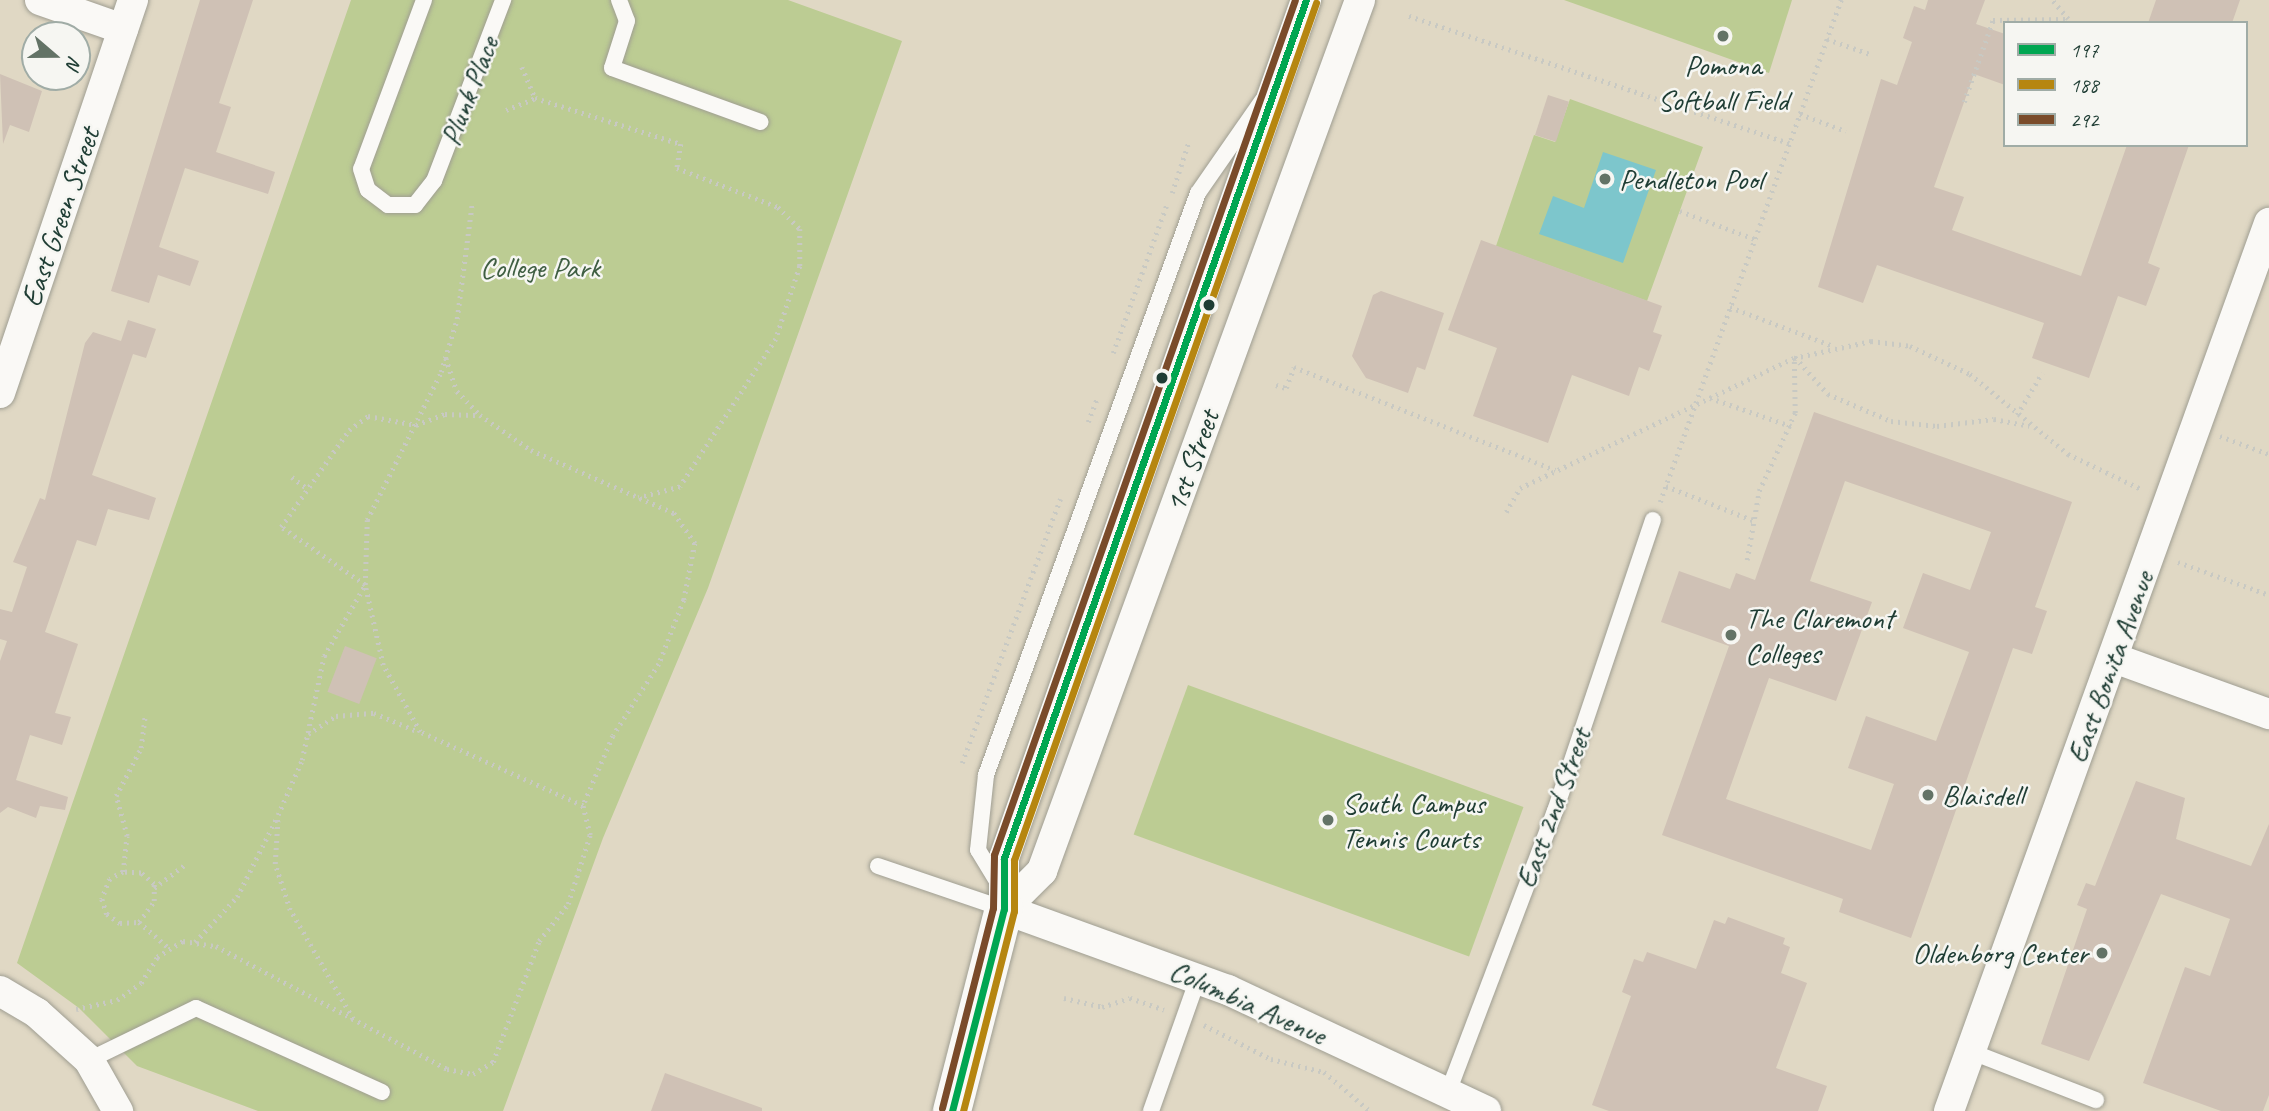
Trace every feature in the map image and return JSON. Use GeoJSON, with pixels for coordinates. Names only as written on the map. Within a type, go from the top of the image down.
{"type":"FeatureCollection","features":[{"type":"Feature","properties":{"kind":"street"},"geometry":{"type":"LineString","coordinates":[[40,0],[123,29]]}},
{"type":"Feature","properties":{"kind":"street","name":"East Green Street"},"geometry":{"type":"LineString","coordinates":[[0,393],[133,0]]}},
{"type":"Feature","properties":{"kind":"street","name":"1st Street"},"geometry":{"type":"LineString","coordinates":[[952,1111],[1003,900],[1004,858],[1306,0]]}},
{"type":"Feature","properties":{"kind":"street","name":"1st Street"},"geometry":{"type":"LineString","coordinates":[[1003,900],[1042,871],[1360,0]]}},
{"type":"Feature","properties":{"kind":"street","name":"East Bonita Avenue"},"geometry":{"type":"LineString","coordinates":[[1949,1111],[2269,223]]}},
{"type":"Feature","properties":{"kind":"street"},"geometry":{"type":"LineString","coordinates":[[2114,658],[2269,715]]}},
{"type":"Feature","properties":{"kind":"street","name":"Columbia Avenue"},"geometry":{"type":"LineString","coordinates":[[1003,900],[1198,978],[1486,1111]]}},
{"type":"Feature","properties":{"kind":"street"},"geometry":{"type":"LineString","coordinates":[[0,991],[58,1031],[89,1060],[118,1111]]}},
{"type":"Feature","properties":{"kind":"lane","name":"Plunk Place"},"geometry":{"type":"LineString","coordinates":[[424,0],[361,169],[368,190],[388,205],[415,205],[434,181],[503,0]]}},
{"type":"Feature","properties":{"kind":"lane"},"geometry":{"type":"LineString","coordinates":[[619,0],[627,21],[612,68],[760,122]]}},
{"type":"Feature","properties":{"kind":"lane"},"geometry":{"type":"LineString","coordinates":[[1003,900],[978,850],[986,775],[1198,193],[1278,80]]}},
{"type":"Feature","properties":{"kind":"lane","name":"East 2nd Street"},"geometry":{"type":"LineString","coordinates":[[1447,1095],[1555,811],[1653,520]]}},
{"type":"Feature","properties":{"kind":"lane"},"geometry":{"type":"LineString","coordinates":[[878,866],[1003,900]]}},
{"type":"Feature","properties":{"kind":"lane"},"geometry":{"type":"LineString","coordinates":[[1151,1111],[1198,978]]}},
{"type":"Feature","properties":{"kind":"lane"},"geometry":{"type":"LineString","coordinates":[[89,1060],[196,1008],[382,1092]]}},
{"type":"Feature","properties":{"kind":"lane"},"geometry":{"type":"LineString","coordinates":[[1972,1052],[2096,1100]]}},
{"type":"Feature","properties":{"kind":"path"},"geometry":{"type":"LineString","coordinates":[[1653,520],[1842,0]]}},
{"type":"Feature","properties":{"kind":"path"},"geometry":{"type":"LineString","coordinates":[[1964,102],[1993,20],[2068,19],[2052,0]]}},
{"type":"Feature","properties":{"kind":"path"},"geometry":{"type":"LineString","coordinates":[[1409,16],[1789,143]]}},
{"type":"Feature","properties":{"kind":"path"},"geometry":{"type":"LineString","coordinates":[[1827,39],[1870,54]]}},
{"type":"Feature","properties":{"kind":"path"},"geometry":{"type":"LineString","coordinates":[[522,67],[535,97]]}},
{"type":"Feature","properties":{"kind":"path"},"geometry":{"type":"LineString","coordinates":[[506,110],[535,97],[681,144],[677,168],[778,207],[800,229],[800,267],[776,339],[680,487],[638,498]]}},
{"type":"Feature","properties":{"kind":"path"},"geometry":{"type":"LineString","coordinates":[[1800,114],[1846,131]]}},
{"type":"Feature","properties":{"kind":"path"},"geometry":{"type":"LineString","coordinates":[[1112,359],[1189,141]]}},
{"type":"Feature","properties":{"kind":"path"},"geometry":{"type":"LineString","coordinates":[[420,732],[383,666],[365,585],[367,520],[416,425],[445,357],[472,203]]}},
{"type":"Feature","properties":{"kind":"path"},"geometry":{"type":"LineString","coordinates":[[1680,211],[1755,239]]}},
{"type":"Feature","properties":{"kind":"path"},"geometry":{"type":"LineString","coordinates":[[1730,307],[1833,346]]}},
{"type":"Feature","properties":{"kind":"path"},"geometry":{"type":"LineString","coordinates":[[1506,512],[1520,488],[1794,357],[1833,346],[1871,341],[1929,354],[1970,373],[2030,426],[2096,471],[2170,500]]}},
{"type":"Feature","properties":{"kind":"path"},"geometry":{"type":"LineString","coordinates":[[58,1031],[77,1008],[117,1000],[141,983],[170,949],[194,943],[216,946],[447,1069],[473,1074],[493,1062],[539,941],[568,904],[590,835],[583,806],[613,736],[659,664],[684,600],[695,543],[674,513],[531,450],[480,415],[457,391],[445,357]]}},
{"type":"Feature","properties":{"kind":"path"},"geometry":{"type":"LineString","coordinates":[[1747,560],[1759,491],[1791,426],[1798,388],[1794,357]]}},
{"type":"Feature","properties":{"kind":"path"},"geometry":{"type":"LineString","coordinates":[[1794,357],[1828,394],[1891,421],[1937,426],[1994,419],[2030,426]]}},
{"type":"Feature","properties":{"kind":"path"},"geometry":{"type":"LineString","coordinates":[[1276,385],[1286,388],[1294,367],[1556,470]]}},
{"type":"Feature","properties":{"kind":"path"},"geometry":{"type":"LineString","coordinates":[[2017,415],[2042,373]]}},
{"type":"Feature","properties":{"kind":"path"},"geometry":{"type":"LineString","coordinates":[[1087,426],[1099,392]]}},
{"type":"Feature","properties":{"kind":"path"},"geometry":{"type":"LineString","coordinates":[[1710,398],[1791,426]]}},
{"type":"Feature","properties":{"kind":"path"},"geometry":{"type":"LineString","coordinates":[[365,585],[281,527],[349,430],[368,416],[416,425],[445,414],[480,415]]}},
{"type":"Feature","properties":{"kind":"path"},"geometry":{"type":"LineString","coordinates":[[2196,427],[2269,454]]}},
{"type":"Feature","properties":{"kind":"path"},"geometry":{"type":"LineString","coordinates":[[292,477],[308,489]]}},
{"type":"Feature","properties":{"kind":"path"},"geometry":{"type":"LineString","coordinates":[[1666,486],[1755,521]]}},
{"type":"Feature","properties":{"kind":"path"},"geometry":{"type":"LineString","coordinates":[[962,763],[1062,494]]}},
{"type":"Feature","properties":{"kind":"path"},"geometry":{"type":"LineString","coordinates":[[2152,553],[2269,595]]}},
{"type":"Feature","properties":{"kind":"path"},"geometry":{"type":"LineString","coordinates":[[194,943],[237,897],[278,815],[306,735],[324,656],[365,585]]}},
{"type":"Feature","properties":{"kind":"path"},"geometry":{"type":"LineString","coordinates":[[306,735],[335,716],[374,713],[583,806]]}},
{"type":"Feature","properties":{"kind":"path"},"geometry":{"type":"LineString","coordinates":[[123,872],[127,836],[116,796],[141,748],[145,717]]}},
{"type":"Feature","properties":{"kind":"path"},"geometry":{"type":"LineString","coordinates":[[278,815],[275,864],[290,910],[354,1020]]}},
{"type":"Feature","properties":{"kind":"path"},"geometry":{"type":"LineString","coordinates":[[154,888],[187,863]]}},
{"type":"Feature","properties":{"kind":"path"},"geometry":{"type":"LineString","coordinates":[[139,922],[154,901],[154,888],[141,873],[123,872],[110,879],[104,906],[120,923],[139,922],[170,949]]}},
{"type":"Feature","properties":{"kind":"path"},"geometry":{"type":"LineString","coordinates":[[1064,998],[1102,1007],[1130,998],[1164,1010]]}},
{"type":"Feature","properties":{"kind":"path"},"geometry":{"type":"LineString","coordinates":[[1203,1024],[1270,1059],[1324,1072],[1370,1111]]}},
{"type":"Feature","properties":{"kind":"green space","name":"College Park"},"geometry":{"type":"Polygon","coordinates":[[[351,0],[788,0],[902,41],[708,588],[603,838],[503,1111],[258,1111],[137,1066],[79,1008],[17,963],[351,0]]]}},
{"type":"Feature","properties":{"kind":"green space","name":"Pomona Softball Field"},"geometry":{"type":"Polygon","coordinates":[[[1564,0],[1792,0],[1769,73],[1564,0]]]}},
{"type":"Feature","properties":{"kind":"green space","name":"Pendleton Pool"},"geometry":{"type":"Polygon","coordinates":[[[1570,99],[1703,147],[1647,301],[1496,246],[1534,135],[1555,142],[1570,99]]]}},
{"type":"Feature","properties":{"kind":"green space","name":"South Campus Tennis Courts"},"geometry":{"type":"Polygon","coordinates":[[[1188,685],[1523,807],[1469,957],[1134,834],[1188,685]]]}},
{"type":"Feature","properties":{"kind":"water"},"geometry":{"type":"Polygon","coordinates":[[[1603,152],[1656,170],[1623,263],[1539,234],[1553,196],[1584,208],[1603,152]]]}},
{"type":"Feature","properties":{"kind":"building"},"geometry":{"type":"Polygon","coordinates":[[[200,0],[253,0],[219,103],[231,107],[216,152],[275,172],[268,194],[185,168],[159,247],[199,261],[190,286],[158,275],[149,303],[111,291],[200,0]]]}},
{"type":"Feature","properties":{"kind":"building"},"geometry":{"type":"Polygon","coordinates":[[[1928,0],[1985,0],[1976,24],[2003,33],[2003,84],[1974,74],[1934,187],[1964,197],[1952,230],[2081,276],[2126,147],[2188,147],[2148,263],[2160,268],[2146,306],[2118,296],[2089,378],[2032,358],[2044,323],[1877,265],[1863,303],[1818,287],[1881,79],[1897,85],[1912,42],[1903,38],[1914,6],[1925,10],[1928,0]]]}},
{"type":"Feature","properties":{"kind":"building"},"geometry":{"type":"Polygon","coordinates":[[[2156,0],[2240,0],[2233,21],[2149,21],[2156,0]]]}},
{"type":"Feature","properties":{"kind":"building"},"geometry":{"type":"Polygon","coordinates":[[[0,74],[21,82],[21,91],[42,91],[29,132],[10,125],[3,144],[0,74]]]}},
{"type":"Feature","properties":{"kind":"building"},"geometry":{"type":"Polygon","coordinates":[[[1548,95],[1569,102],[1556,142],[1535,135],[1548,95]]]}},
{"type":"Feature","properties":{"kind":"building"},"geometry":{"type":"Polygon","coordinates":[[[1481,240],[1662,306],[1653,332],[1662,335],[1649,371],[1639,367],[1629,396],[1572,375],[1548,443],[1473,416],[1497,348],[1448,330],[1481,240]]]}},
{"type":"Feature","properties":{"kind":"building"},"geometry":{"type":"Polygon","coordinates":[[[1381,291],[1444,313],[1425,370],[1417,367],[1408,393],[1366,378],[1352,356],[1373,295],[1381,291]]]}},
{"type":"Feature","properties":{"kind":"building"},"geometry":{"type":"Polygon","coordinates":[[[128,320],[156,329],[146,358],[133,354],[92,475],[156,498],[149,520],[108,509],[96,546],[77,540],[45,632],[78,644],[55,713],[71,717],[62,745],[30,735],[16,780],[68,797],[65,810],[40,806],[36,818],[8,807],[0,813],[0,661],[7,641],[0,639],[0,609],[12,612],[27,567],[13,562],[40,498],[45,500],[85,343],[93,332],[121,341],[128,320]]]}},
{"type":"Feature","properties":{"kind":"building"},"geometry":{"type":"Polygon","coordinates":[[[1814,412],[2072,502],[2035,607],[2047,611],[2032,654],[2013,648],[1911,938],[1839,912],[1843,899],[1662,835],[1729,646],[1661,622],[1679,571],[1730,589],[1736,573],[1755,580],[1814,412]],[[1845,481],[1810,581],[1872,602],[1836,701],[1769,678],[1726,799],[1871,850],[1894,784],[1848,768],[1866,716],[1936,741],[1969,652],[1903,628],[1923,573],[1970,590],[1991,532],[1845,481]]]}},
{"type":"Feature","properties":{"kind":"building"},"geometry":{"type":"Polygon","coordinates":[[[345,646],[377,658],[359,704],[327,692],[345,646]]]}},
{"type":"Feature","properties":{"kind":"building","name":"Oldenborg Center"},"geometry":{"type":"Polygon","coordinates":[[[2136,781],[2185,798],[2176,839],[2251,866],[2269,824],[2269,1095],[2263,1111],[2221,1111],[2143,1083],[2185,967],[2210,976],[2230,919],[2161,894],[2089,1061],[2041,1044],[2087,909],[2077,905],[2086,883],[2095,886],[2136,781]]]}},
{"type":"Feature","properties":{"kind":"building"},"geometry":{"type":"Polygon","coordinates":[[[1728,917],[1785,938],[1783,944],[1790,947],[1781,973],[1807,983],[1776,1068],[1827,1086],[1818,1111],[1609,1111],[1592,1105],[1631,996],[1622,992],[1634,959],[1643,962],[1647,952],[1696,969],[1714,920],[1725,924],[1728,917]]]}},
{"type":"Feature","properties":{"kind":"building"},"geometry":{"type":"Polygon","coordinates":[[[665,1073],[762,1108],[762,1111],[651,1111],[665,1073]]]}},
{"type":"Feature","properties":{"kind":"transit line","name":"292"},"geometry":{"type":"LineString","coordinates":[[942,1108],[993,908],[994,855],[1295,0]]}},
{"type":"Feature","properties":{"kind":"transit line","name":"197"},"geometry":{"type":"LineString","coordinates":[[952,1111],[1004,909],[1004,858],[1306,0]]}},
{"type":"Feature","properties":{"kind":"transit line","name":"188"},"geometry":{"type":"LineString","coordinates":[[963,1111],[1014,911],[1014,860],[1316,3]]}},
{"type":"Feature","properties":{"kind":"place","name":"Pomona Softball Field"},"geometry":{"type":"Point","coordinates":[1723,36]}},
{"type":"Feature","properties":{"kind":"place","name":"Pendleton Pool"},"geometry":{"type":"Point","coordinates":[1605,179]}},
{"type":"Feature","properties":{"kind":"place","name":"The Claremont Colleges"},"geometry":{"type":"Point","coordinates":[1731,635]}},
{"type":"Feature","properties":{"kind":"place","name":"Blaisdell"},"geometry":{"type":"Point","coordinates":[1928,795]}},
{"type":"Feature","properties":{"kind":"place","name":"South Campus Tennis Courts"},"geometry":{"type":"Point","coordinates":[1328,820]}},
{"type":"Feature","properties":{"kind":"place","name":"Oldenborg Center"},"geometry":{"type":"Point","coordinates":[2102,953]}}]}
